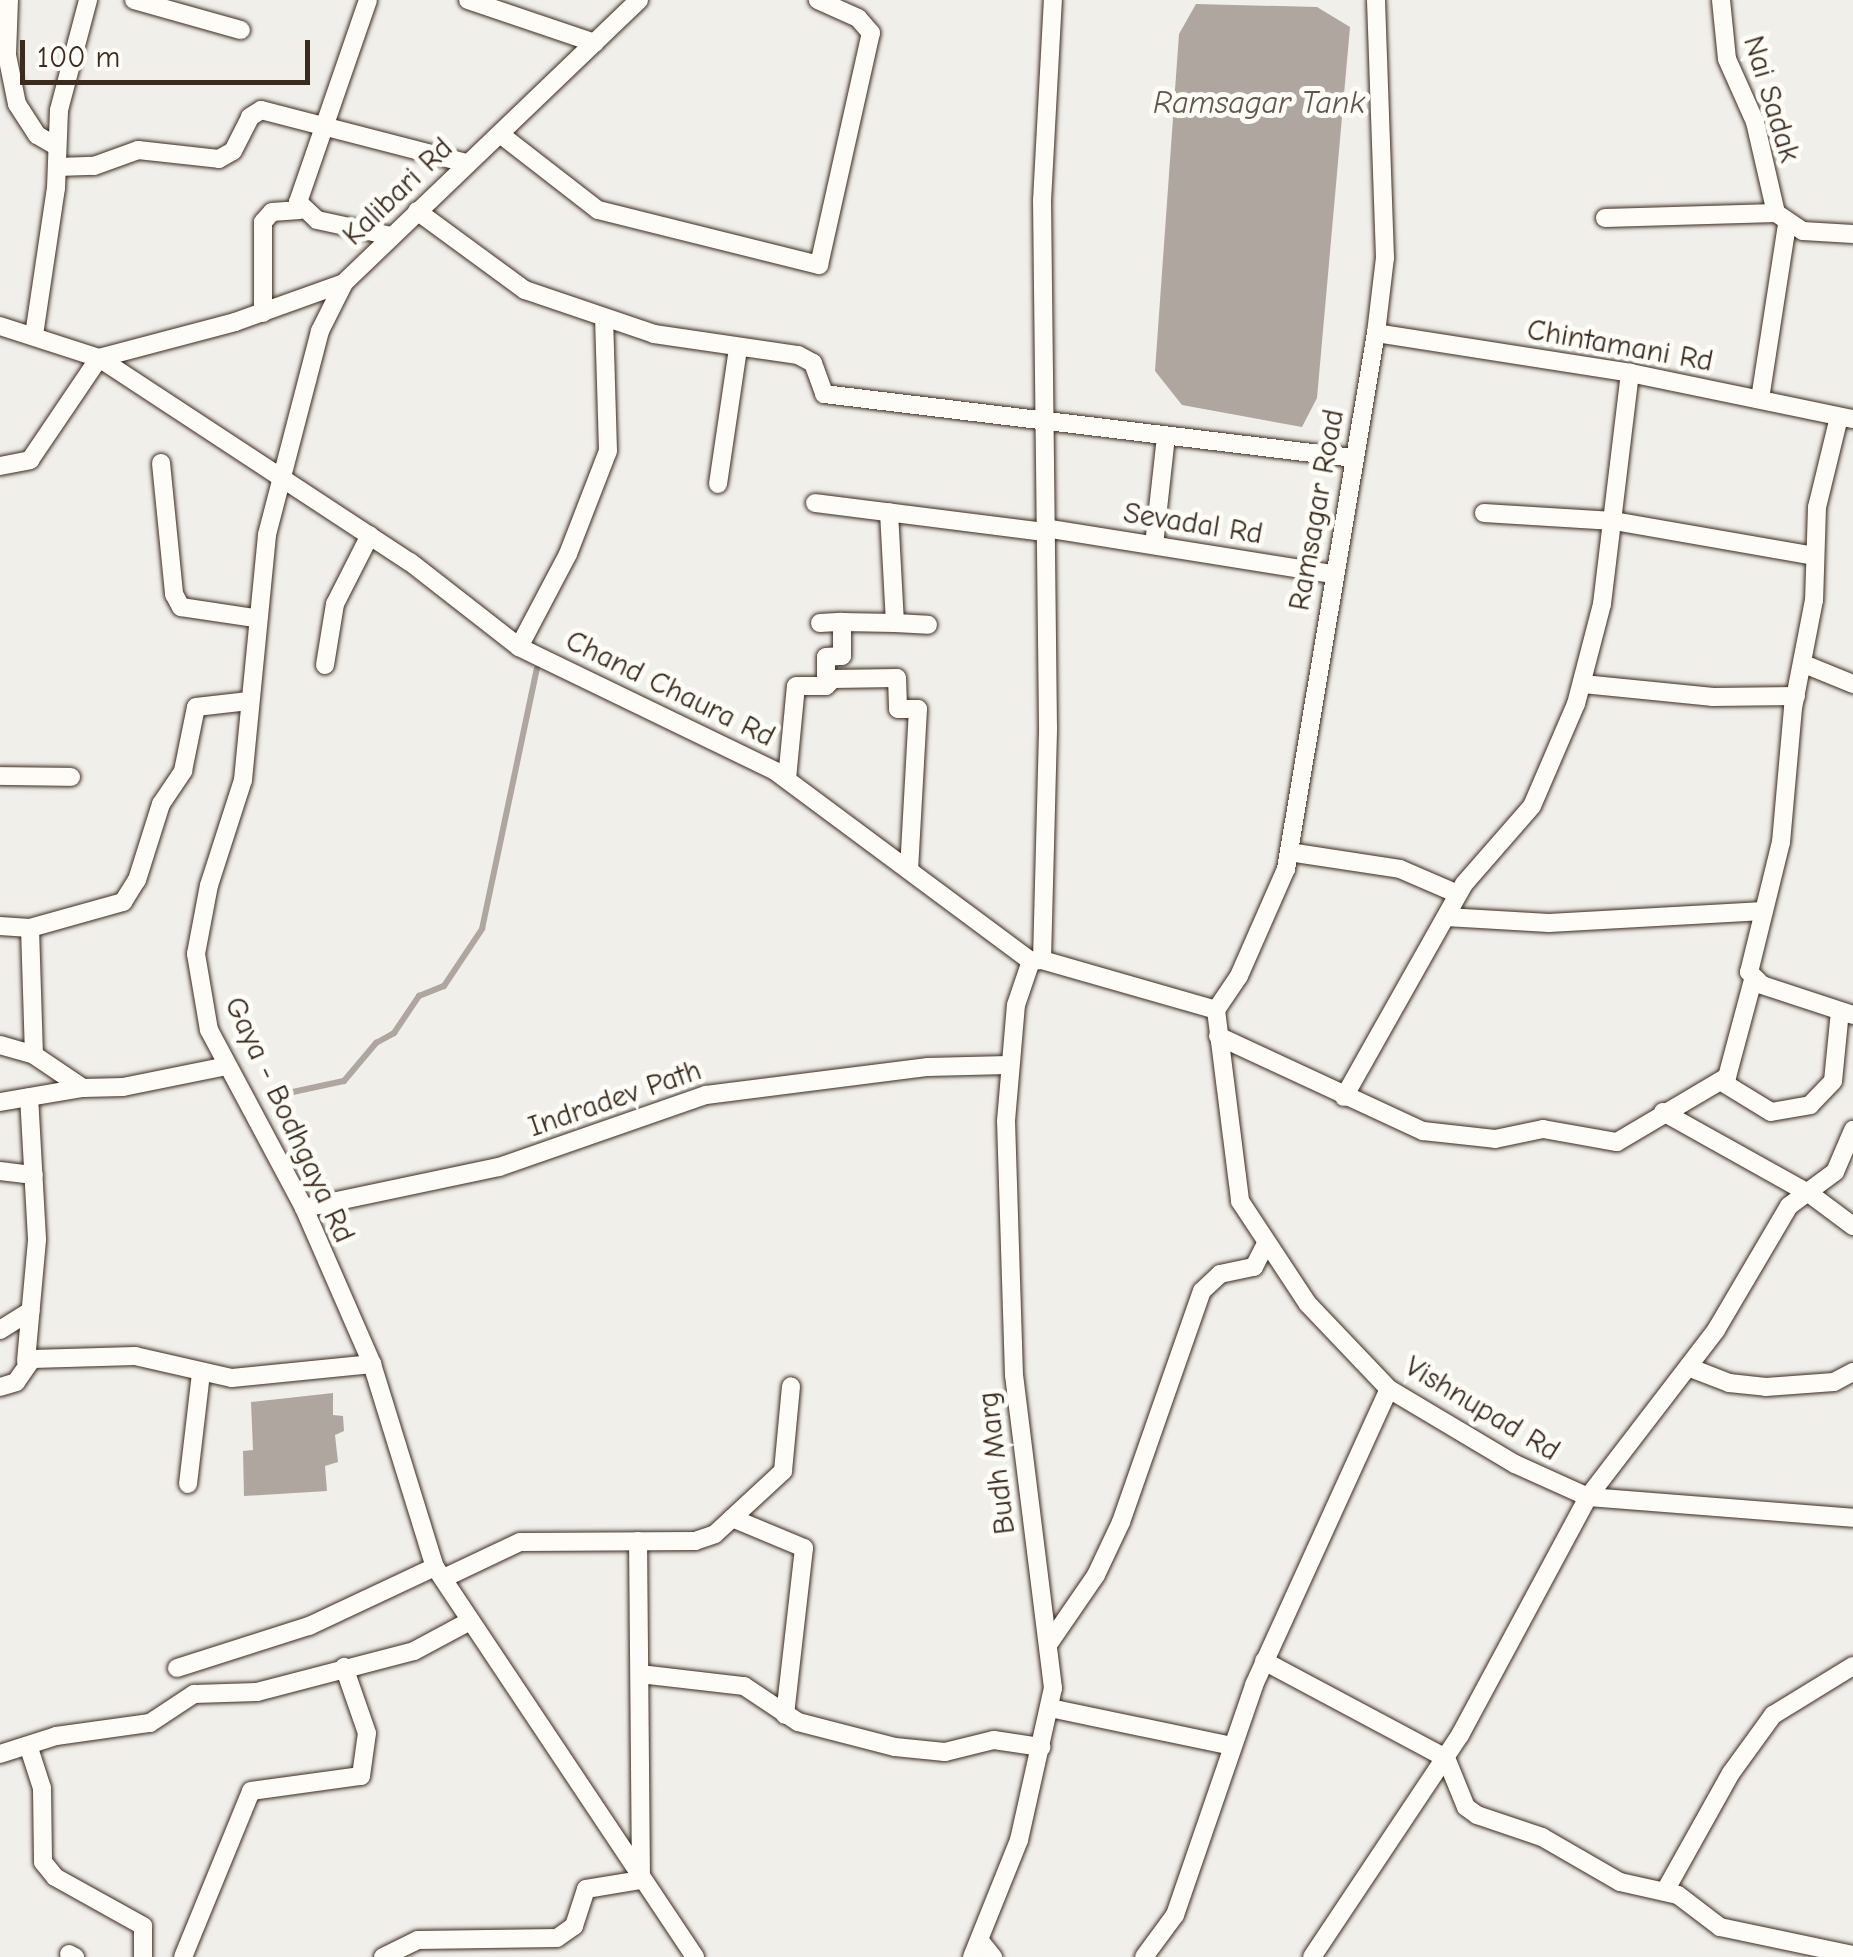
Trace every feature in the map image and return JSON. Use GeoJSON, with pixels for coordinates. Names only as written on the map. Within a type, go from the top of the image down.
{"type":"FeatureCollection","features":[{"type":"Feature","properties":{"kind":"street"},"geometry":{"type":"LineString","coordinates":[[10,0],[4,57],[17,104],[37,135],[56,146]]}},
{"type":"Feature","properties":{"kind":"street"},"geometry":{"type":"LineString","coordinates":[[34,335],[57,168],[56,146],[88,0]]}},
{"type":"Feature","properties":{"kind":"street"},"geometry":{"type":"LineString","coordinates":[[134,0],[241,30]]}},
{"type":"Feature","properties":{"kind":"street"},"geometry":{"type":"LineString","coordinates":[[300,210],[300,190],[368,0]]}},
{"type":"Feature","properties":{"kind":"street","name":"Kalibari Rd"},"geometry":{"type":"LineString","coordinates":[[279,476],[320,331],[344,282],[639,0]]}},
{"type":"Feature","properties":{"kind":"street"},"geometry":{"type":"LineString","coordinates":[[500,134],[598,210],[820,265],[871,33],[858,18],[818,0]]}},
{"type":"Feature","properties":{"kind":"street","name":"Budh Marg"},"geometry":{"type":"LineString","coordinates":[[976,1949],[1011,1867],[1050,1708],[1050,1642],[1014,1374],[1008,1064],[1037,961],[1045,530],[1041,423],[1042,172],[1053,0]]}},
{"type":"Feature","properties":{"kind":"street","name":"Ramsagar Road"},"geometry":{"type":"LineString","coordinates":[[1216,1010],[1275,901],[1289,852],[1376,334],[1385,258],[1376,0]]}},
{"type":"Feature","properties":{"kind":"street","name":"Nai Sadak"},"geometry":{"type":"LineString","coordinates":[[1722,0],[1726,59],[1756,122],[1781,219],[1760,399]]}},
{"type":"Feature","properties":{"kind":"street"},"geometry":{"type":"LineString","coordinates":[[472,1],[595,43]]}},
{"type":"Feature","properties":{"kind":"street"},"geometry":{"type":"LineString","coordinates":[[57,168],[94,166],[138,150],[219,159],[233,151],[250,116],[260,110],[466,163]]}},
{"type":"Feature","properties":{"kind":"street"},"geometry":{"type":"LineString","coordinates":[[262,313],[262,222],[272,212],[300,210],[391,236]]}},
{"type":"Feature","properties":{"kind":"street"},"geometry":{"type":"LineString","coordinates":[[417,211],[497,274],[604,320],[806,358],[824,394],[1354,458]]}},
{"type":"Feature","properties":{"kind":"street"},"geometry":{"type":"LineString","coordinates":[[1605,218],[1781,219],[1853,234]]}},
{"type":"Feature","properties":{"kind":"street"},"geometry":{"type":"LineString","coordinates":[[0,466],[30,460],[99,358],[262,313],[344,282]]}},
{"type":"Feature","properties":{"kind":"street"},"geometry":{"type":"LineString","coordinates":[[519,647],[568,554],[608,451],[604,320]]}},
{"type":"Feature","properties":{"kind":"street"},"geometry":{"type":"LineString","coordinates":[[1,329],[34,335],[99,358],[279,476]]}},
{"type":"Feature","properties":{"kind":"street","name":"Chintamani Rd"},"geometry":{"type":"LineString","coordinates":[[1376,334],[1630,373],[1846,418]]}},
{"type":"Feature","properties":{"kind":"street"},"geometry":{"type":"LineString","coordinates":[[718,484],[738,348]]}},
{"type":"Feature","properties":{"kind":"street"},"geometry":{"type":"LineString","coordinates":[[1344,1097],[1458,894],[1532,806],[1583,684],[1614,520],[1630,373]]}},
{"type":"Feature","properties":{"kind":"street"},"geometry":{"type":"LineString","coordinates":[[1218,1036],[1406,1127],[1495,1139],[1543,1129],[1617,1142],[1662,1112],[1722,1082],[1743,1034],[1753,980],[1749,964],[1781,842],[1796,696],[1804,664],[1819,491],[1846,418]]}},
{"type":"Feature","properties":{"kind":"street"},"geometry":{"type":"LineString","coordinates":[[1154,546],[1166,437]]}},
{"type":"Feature","properties":{"kind":"street"},"geometry":{"type":"LineString","coordinates":[[161,462],[174,594],[180,606],[255,618]]}},
{"type":"Feature","properties":{"kind":"street","name":"Chand Chaura Rd"},"geometry":{"type":"LineString","coordinates":[[279,476],[370,535],[519,647],[659,710],[787,779],[1037,961]]}},
{"type":"Feature","properties":{"kind":"street","name":"Gaya - Bodhgaya Rd"},"geometry":{"type":"LineString","coordinates":[[279,476],[255,618],[243,780],[209,885],[196,954],[204,1016],[304,1208],[372,1364],[440,1572],[470,1622],[594,1798],[641,1880],[696,1957]]}},
{"type":"Feature","properties":{"kind":"street","name":"Sevadal Rd"},"geometry":{"type":"LineString","coordinates":[[816,502],[1045,530],[1334,574]]}},
{"type":"Feature","properties":{"kind":"street"},"geometry":{"type":"LineString","coordinates":[[889,512],[894,623]]}},
{"type":"Feature","properties":{"kind":"street"},"geometry":{"type":"LineString","coordinates":[[1484,513],[1614,520],[1814,556]]}},
{"type":"Feature","properties":{"kind":"street"},"geometry":{"type":"LineString","coordinates":[[325,666],[335,604],[370,535]]}},
{"type":"Feature","properties":{"kind":"street"},"geometry":{"type":"LineString","coordinates":[[820,622],[928,625]]}},
{"type":"Feature","properties":{"kind":"street"},"geometry":{"type":"LineString","coordinates":[[826,686],[826,657],[842,656],[842,622]]}},
{"type":"Feature","properties":{"kind":"street"},"geometry":{"type":"LineString","coordinates":[[1804,664],[1853,684]]}},
{"type":"Feature","properties":{"kind":"street"},"geometry":{"type":"LineString","coordinates":[[787,779],[796,686],[826,686],[833,679],[898,678],[898,708],[918,708],[909,868]]}},
{"type":"Feature","properties":{"kind":"street"},"geometry":{"type":"LineString","coordinates":[[1583,684],[1714,698],[1796,696]]}},
{"type":"Feature","properties":{"kind":"street"},"geometry":{"type":"LineString","coordinates":[[0,926],[30,928],[123,902],[137,880],[161,804],[183,771],[196,707],[250,701]]}},
{"type":"Feature","properties":{"kind":"street"},"geometry":{"type":"LineString","coordinates":[[0,776],[71,777]]}},
{"type":"Feature","properties":{"kind":"street"},"geometry":{"type":"LineString","coordinates":[[1289,852],[1400,869],[1458,894]]}},
{"type":"Feature","properties":{"kind":"street"},"geometry":{"type":"LineString","coordinates":[[1446,918],[1549,923],[1764,911]]}},
{"type":"Feature","properties":{"kind":"street"},"geometry":{"type":"LineString","coordinates":[[30,928],[34,1055]]}},
{"type":"Feature","properties":{"kind":"street"},"geometry":{"type":"LineString","coordinates":[[1037,961],[1216,1010]]}},
{"type":"Feature","properties":{"kind":"street"},"geometry":{"type":"LineString","coordinates":[[1722,1082],[1771,1112],[1810,1105],[1833,1081],[1846,1013],[1753,980]]}},
{"type":"Feature","properties":{"kind":"street","name":"Vishnupad Rd"},"geometry":{"type":"LineString","coordinates":[[1216,1010],[1234,1180],[1265,1245],[1325,1325],[1389,1389],[1515,1464],[1588,1497],[1853,1518]]}},
{"type":"Feature","properties":{"kind":"street"},"geometry":{"type":"LineString","coordinates":[[0,1045],[34,1055],[83,1088]]}},
{"type":"Feature","properties":{"kind":"street","name":"Indradev Path"},"geometry":{"type":"LineString","coordinates":[[304,1208],[500,1167],[717,1092],[1008,1064]]}},
{"type":"Feature","properties":{"kind":"street"},"geometry":{"type":"LineString","coordinates":[[0,1102],[83,1088],[123,1087],[227,1066]]}},
{"type":"Feature","properties":{"kind":"street"},"geometry":{"type":"LineString","coordinates":[[0,1387],[16,1382],[26,1362],[34,1175],[29,1097]]}},
{"type":"Feature","properties":{"kind":"street"},"geometry":{"type":"LineString","coordinates":[[1662,1112],[1810,1194],[1853,1226]]}},
{"type":"Feature","properties":{"kind":"street"},"geometry":{"type":"LineString","coordinates":[[1312,1957],[1446,1758],[1539,1598],[1588,1497],[1735,1302],[1789,1206],[1835,1172],[1853,1130]]}},
{"type":"Feature","properties":{"kind":"street"},"geometry":{"type":"LineString","coordinates":[[0,1171],[34,1175]]}},
{"type":"Feature","properties":{"kind":"street"},"geometry":{"type":"LineString","coordinates":[[1050,1642],[1096,1575],[1127,1508],[1163,1387],[1202,1292],[1220,1274],[1254,1267],[1265,1245]]}},
{"type":"Feature","properties":{"kind":"street"},"geometry":{"type":"LineString","coordinates":[[0,1330],[18,1313],[30,1311]]}},
{"type":"Feature","properties":{"kind":"street"},"geometry":{"type":"LineString","coordinates":[[26,1362],[135,1356],[232,1378],[372,1364]]}},
{"type":"Feature","properties":{"kind":"street"},"geometry":{"type":"LineString","coordinates":[[1688,1367],[1743,1386],[1834,1382],[1853,1372]]}},
{"type":"Feature","properties":{"kind":"street"},"geometry":{"type":"LineString","coordinates":[[188,1484],[201,1373]]}},
{"type":"Feature","properties":{"kind":"street"},"geometry":{"type":"LineString","coordinates":[[177,1668],[309,1626],[520,1542],[707,1538],[773,1482],[788,1459],[791,1386]]}},
{"type":"Feature","properties":{"kind":"street"},"geometry":{"type":"LineString","coordinates":[[1144,1957],[1175,1916],[1190,1882],[1232,1746],[1264,1660],[1389,1389]]}},
{"type":"Feature","properties":{"kind":"street"},"geometry":{"type":"LineString","coordinates":[[732,1518],[804,1548],[785,1714]]}},
{"type":"Feature","properties":{"kind":"street"},"geometry":{"type":"LineString","coordinates":[[383,1957],[418,1940],[556,1948],[574,1926],[586,1888],[641,1880],[638,1540]]}},
{"type":"Feature","properties":{"kind":"street"},"geometry":{"type":"LineString","coordinates":[[0,1754],[29,1748],[56,1736],[150,1723],[194,1694],[257,1692],[428,1646],[470,1622]]}},
{"type":"Feature","properties":{"kind":"street"},"geometry":{"type":"LineString","coordinates":[[1264,1660],[1446,1758],[1461,1798],[1476,1815],[1542,1837],[1620,1882],[1666,1891],[1720,1927],[1792,1951],[1853,1956]]}},
{"type":"Feature","properties":{"kind":"street"},"geometry":{"type":"LineString","coordinates":[[1666,1891],[1731,1773],[1773,1715],[1853,1666]]}},
{"type":"Feature","properties":{"kind":"street"},"geometry":{"type":"LineString","coordinates":[[183,1957],[252,1791],[361,1776],[366,1733],[344,1667]]}},
{"type":"Feature","properties":{"kind":"street"},"geometry":{"type":"LineString","coordinates":[[640,1674],[744,1686],[785,1714],[818,1729],[924,1752],[994,1740],[1042,1747]]}},
{"type":"Feature","properties":{"kind":"street"},"geometry":{"type":"LineString","coordinates":[[1050,1708],[1232,1746]]}},
{"type":"Feature","properties":{"kind":"street"},"geometry":{"type":"LineString","coordinates":[[29,1748],[42,1788],[43,1862],[55,1877],[142,1926],[142,1957]]}},
{"type":"Feature","properties":{"kind":"street"},"geometry":{"type":"LineString","coordinates":[[976,1949],[993,1957]]}},
{"type":"Feature","properties":{"kind":"water","name":"Ramsagar Tank"},"geometry":{"type":"Polygon","coordinates":[[[1196,4],[1317,7],[1350,27],[1317,398],[1302,427],[1182,405],[1155,371],[1179,34],[1196,4]]]}},
{"type":"Feature","properties":{"kind":"water"},"geometry":{"type":"Polygon","coordinates":[[[333,1393],[333,1415],[343,1416],[344,1431],[335,1435],[338,1462],[325,1466],[327,1491],[244,1496],[243,1451],[253,1450],[251,1402],[333,1393]]]}},
{"type":"Feature","properties":{"kind":"waterway"},"geometry":{"type":"LineString","coordinates":[[288,1093],[344,1081],[376,1043],[394,1033],[419,996],[444,986],[482,929],[537,669]]}}]}
